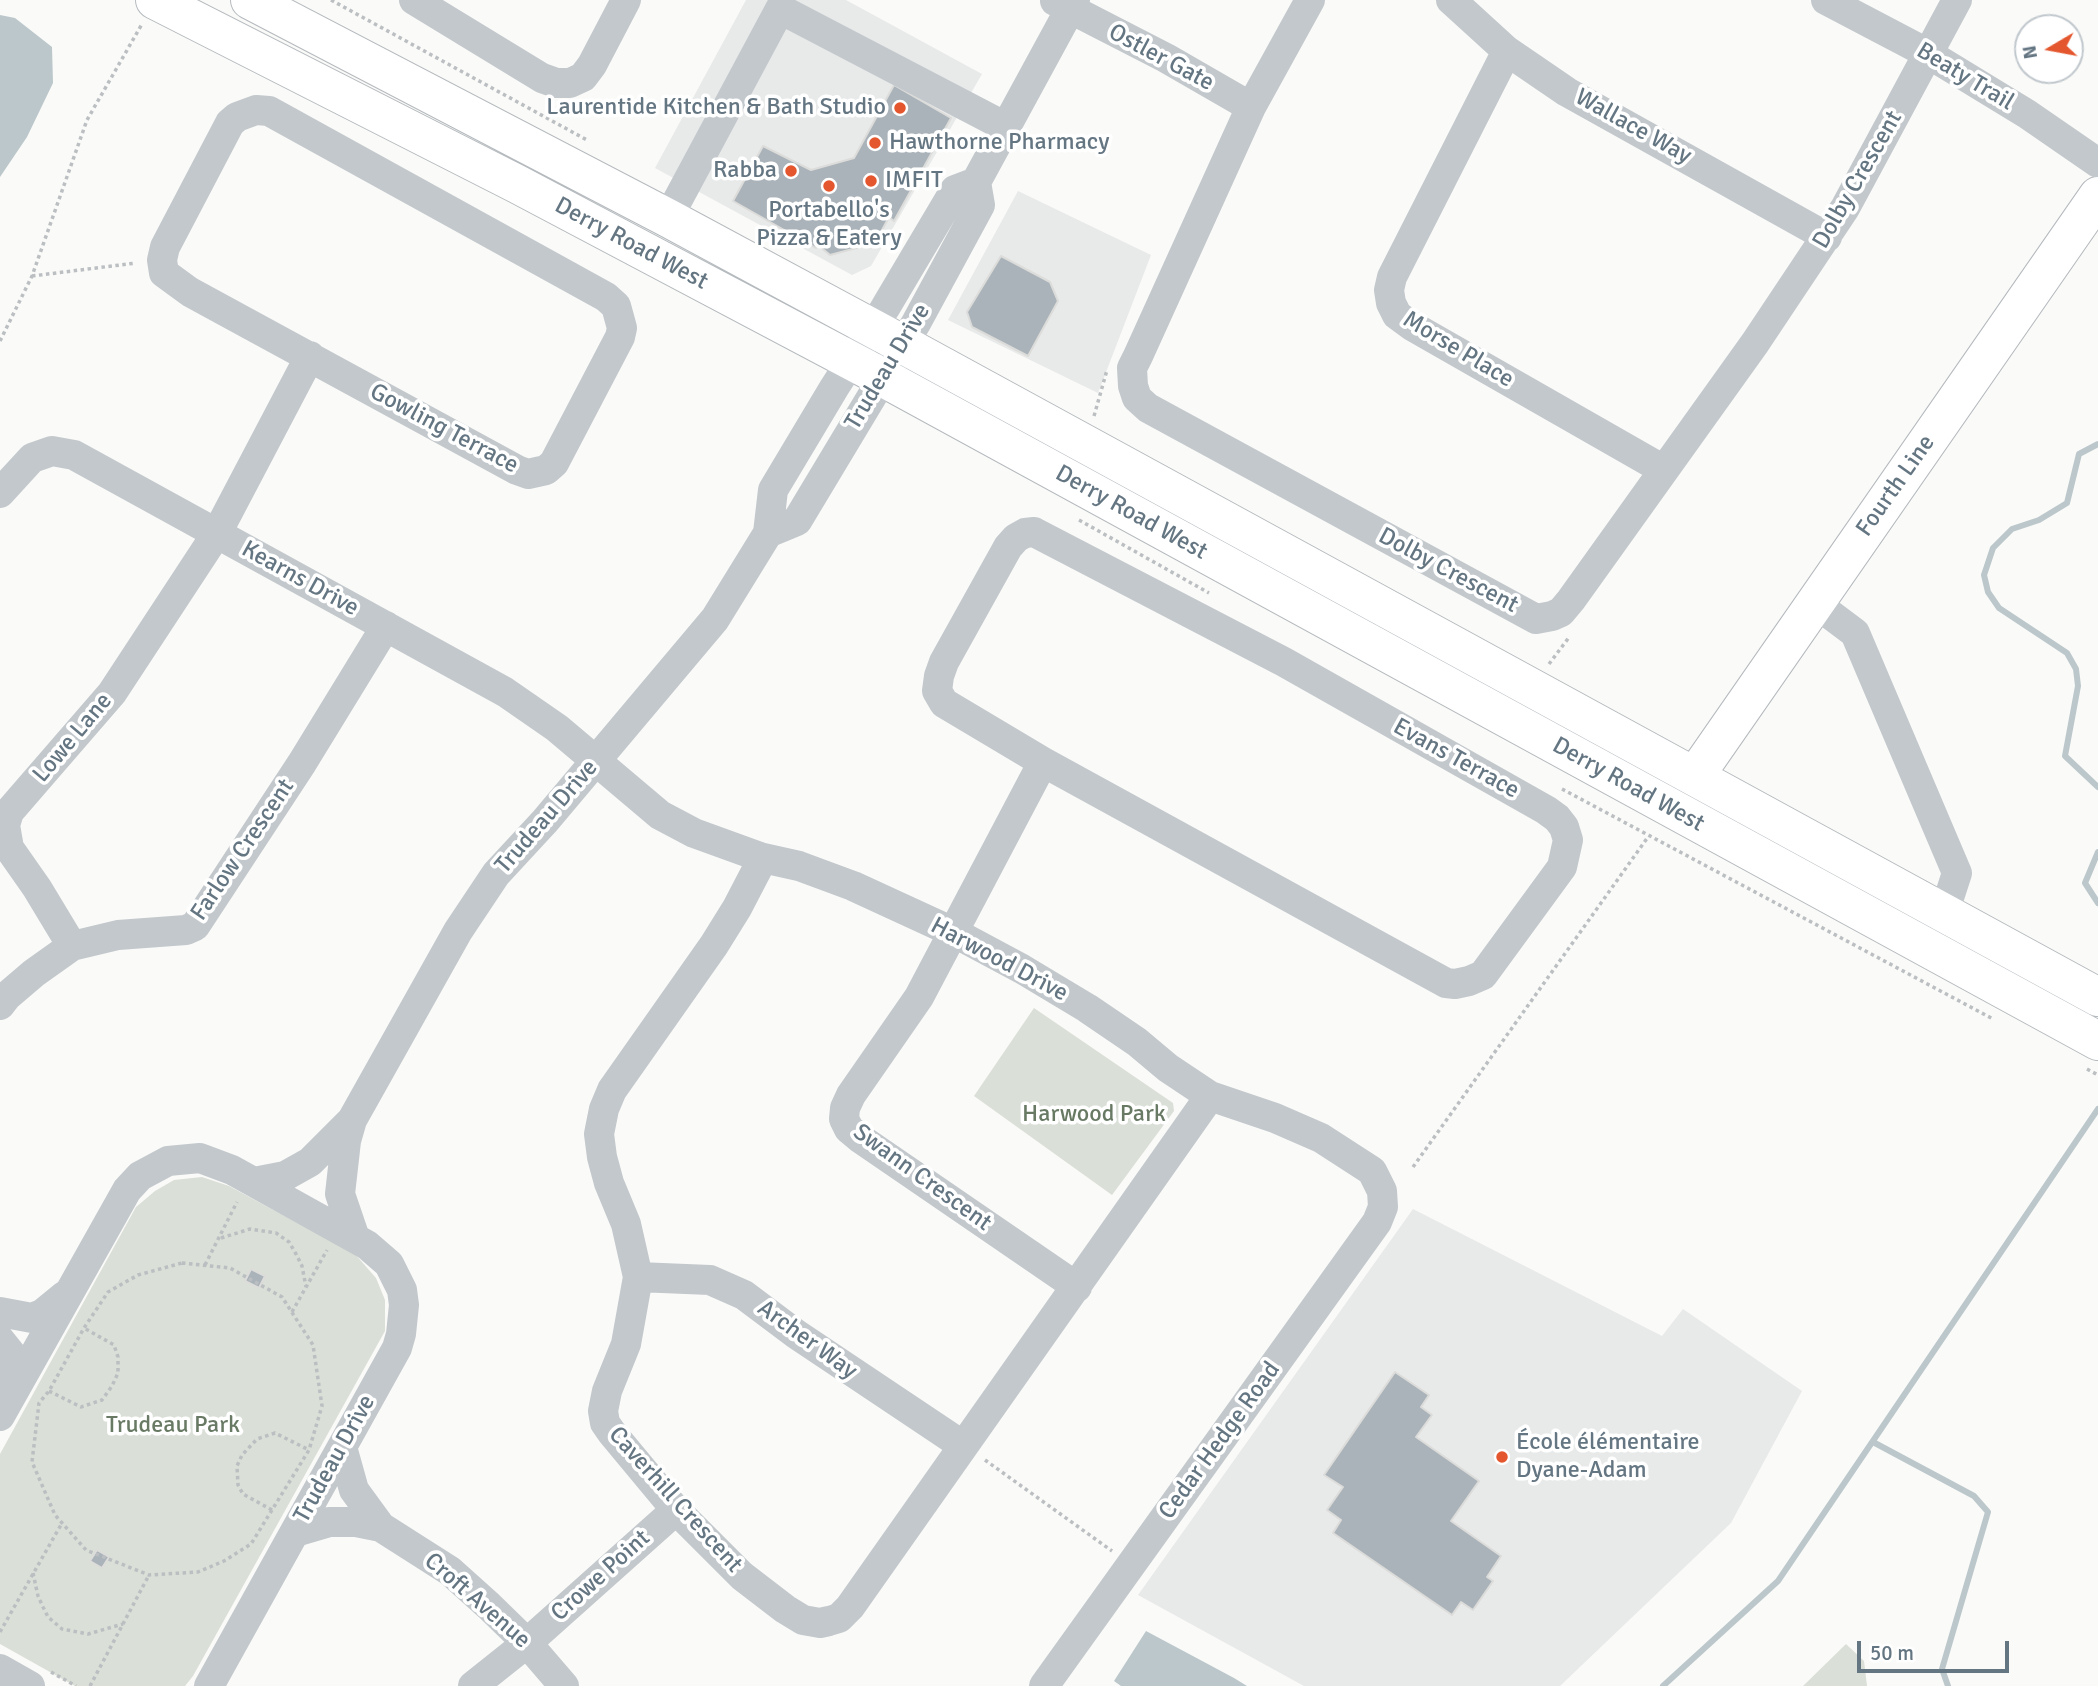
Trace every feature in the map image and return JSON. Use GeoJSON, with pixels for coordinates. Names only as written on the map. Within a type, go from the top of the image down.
{"type":"FeatureCollection","features":[{"type":"Feature","properties":{"kind":"main road","name":"Derry Road West"},"geometry":{"type":"LineString","coordinates":[[155,0],[517,184],[866,369],[2092,1055]]}},
{"type":"Feature","properties":{"kind":"main road","name":"Derry Road West"},"geometry":{"type":"LineString","coordinates":[[250,0],[668,218],[887,336],[2098,997]]}},
{"type":"Feature","properties":{"kind":"main road","name":"Fourth Line"},"geometry":{"type":"LineString","coordinates":[[1695,776],[2098,196]]}},
{"type":"Feature","properties":{"kind":"street"},"geometry":{"type":"LineString","coordinates":[[414,0],[542,78],[556,83],[570,83],[583,77],[592,65],[626,0]]}},
{"type":"Feature","properties":{"kind":"street","name":"Dolby Crescent"},"geometry":{"type":"LineString","coordinates":[[1310,0],[1251,107],[1132,368],[1137,398],[1148,408],[1536,619],[1561,612],[1571,600],[1755,343],[1845,208],[1957,0]]}},
{"type":"Feature","properties":{"kind":"street","name":"Wallace Way"},"geometry":{"type":"LineString","coordinates":[[1451,0],[1507,51],[1567,92],[1826,237]]}},
{"type":"Feature","properties":{"kind":"street","name":"Beaty Trail"},"geometry":{"type":"LineString","coordinates":[[1826,0],[1927,53],[2027,114],[2098,163]]}},
{"type":"Feature","properties":{"kind":"street","name":"Ostler Gate"},"geometry":{"type":"LineString","coordinates":[[1066,3],[1251,107]]}},
{"type":"Feature","properties":{"kind":"street","name":"Trudeau Drive"},"geometry":{"type":"LineString","coordinates":[[342,1241],[345,1213],[340,1194],[346,1141],[352,1120],[408,1015],[465,919],[496,874],[715,620],[768,533],[773,490],[866,369],[887,336],[916,323],[980,205],[976,182],[1066,3]]}},
{"type":"Feature","properties":{"kind":"street"},"geometry":{"type":"LineString","coordinates":[[668,218],[780,9],[1006,127]]}},
{"type":"Feature","properties":{"kind":"street","name":"Morse Place"},"geometry":{"type":"LineString","coordinates":[[1507,51],[1392,277],[1389,290],[1391,303],[1397,315],[1412,326],[1664,470]]}},
{"type":"Feature","properties":{"kind":"street","name":"Gowling Terrace"},"geometry":{"type":"LineString","coordinates":[[256,110],[269,111],[606,297],[616,306],[622,328],[620,337],[554,463],[537,474],[517,470],[310,356],[190,292],[164,273],[162,260],[165,247],[230,123],[237,117],[256,110]]}},
{"type":"Feature","properties":{"kind":"street","name":"Lowe Lane"},"geometry":{"type":"LineString","coordinates":[[72,946],[9,848],[5,825],[9,812],[112,693],[216,533],[310,356]]}},
{"type":"Feature","properties":{"kind":"street","name":"Kearns Drive"},"geometry":{"type":"LineString","coordinates":[[0,493],[32,458],[52,451],[74,455],[506,692],[557,728],[595,762]]}},
{"type":"Feature","properties":{"kind":"street","name":"Evans Terrace"},"geometry":{"type":"LineString","coordinates":[[1034,532],[1284,663],[1546,810],[1564,827],[1568,839],[1566,854],[1562,867],[1483,975],[1469,981],[1446,983],[1043,762],[959,713],[944,702],[937,691],[944,662],[1008,547],[1016,537],[1034,532]]}},
{"type":"Feature","properties":{"kind":"street"},"geometry":{"type":"LineString","coordinates":[[1815,603],[1855,633],[1951,861],[1956,873],[1944,912]]}},
{"type":"Feature","properties":{"kind":"street","name":"Farlow Crescent"},"geometry":{"type":"LineString","coordinates":[[0,1005],[34,973],[72,946],[118,936],[186,930],[195,926],[302,763],[386,626]]}},
{"type":"Feature","properties":{"kind":"street","name":"Harwood Drive"},"geometry":{"type":"LineString","coordinates":[[595,762],[660,815],[694,832],[763,859],[799,866],[853,886],[953,932],[1022,969],[1087,1008],[1210,1096],[1275,1118],[1321,1138],[1372,1171],[1382,1191]]}},
{"type":"Feature","properties":{"kind":"street"},"geometry":{"type":"LineString","coordinates":[[953,932],[1043,762]]}},
{"type":"Feature","properties":{"kind":"street","name":"Caverhill Crescent"},"geometry":{"type":"LineString","coordinates":[[763,859],[714,946],[612,1090],[604,1109],[599,1134],[601,1157],[626,1224],[638,1277],[626,1344],[607,1391],[603,1411],[605,1423],[612,1433],[676,1510],[753,1585],[803,1620],[820,1623],[839,1618],[850,1607],[1210,1096]]}},
{"type":"Feature","properties":{"kind":"street","name":"Swann Crescent"},"geometry":{"type":"LineString","coordinates":[[953,932],[919,997],[851,1095],[845,1108],[844,1119],[849,1129],[861,1139],[1077,1287]]}},
{"type":"Feature","properties":{"kind":"street","name":"Trudeau Drive"},"geometry":{"type":"LineString","coordinates":[[247,1189],[285,1176],[310,1162],[352,1120]]}},
{"type":"Feature","properties":{"kind":"street","name":"Trudeau Drive"},"geometry":{"type":"LineString","coordinates":[[7,1403],[127,1189],[153,1167],[168,1161],[200,1158],[216,1163],[247,1189],[342,1241],[378,1253],[397,1277],[402,1290],[404,1320],[397,1348],[209,1686]]}},
{"type":"Feature","properties":{"kind":"street","name":"Cedar Hedge Road"},"geometry":{"type":"LineString","coordinates":[[1044,1686],[1377,1222],[1383,1207],[1382,1191]]}},
{"type":"Feature","properties":{"kind":"street","name":"Archer Way"},"geometry":{"type":"LineString","coordinates":[[638,1277],[710,1280],[744,1295],[807,1342],[962,1446]]}},
{"type":"Feature","properties":{"kind":"street"},"geometry":{"type":"LineString","coordinates":[[0,1312],[32,1318],[42,1314],[67,1294]]}},
{"type":"Feature","properties":{"kind":"street"},"geometry":{"type":"LineString","coordinates":[[0,1339],[12,1355],[7,1403]]}},
{"type":"Feature","properties":{"kind":"street","name":"Croft Avenue"},"geometry":{"type":"LineString","coordinates":[[342,1447],[354,1490],[381,1527]]}},
{"type":"Feature","properties":{"kind":"street","name":"Crowe Point"},"geometry":{"type":"LineString","coordinates":[[473,1686],[527,1643],[676,1510]]}},
{"type":"Feature","properties":{"kind":"street","name":"Croft Avenue"},"geometry":{"type":"LineString","coordinates":[[295,1532],[328,1522],[356,1522],[381,1527],[450,1571],[527,1643],[564,1686]]}},
{"type":"Feature","properties":{"kind":"street"},"geometry":{"type":"LineString","coordinates":[[0,1669],[30,1686]]}},
{"type":"Feature","properties":{"kind":"path"},"geometry":{"type":"LineString","coordinates":[[0,341],[32,276],[88,120],[155,0]]}},
{"type":"Feature","properties":{"kind":"path"},"geometry":{"type":"LineString","coordinates":[[32,276],[136,263]]}},
{"type":"Feature","properties":{"kind":"path"},"geometry":{"type":"LineString","coordinates":[[1073,517],[1216,597]]}},
{"type":"Feature","properties":{"kind":"path"},"geometry":{"type":"LineString","coordinates":[[1552,783],[2001,1024]]}},
{"type":"Feature","properties":{"kind":"path"},"geometry":{"type":"LineString","coordinates":[[1413,1167],[1648,836]]}},
{"type":"Feature","properties":{"kind":"path"},"geometry":{"type":"LineString","coordinates":[[2092,1055],[2098,1075]]}},
{"type":"Feature","properties":{"kind":"path"},"geometry":{"type":"LineString","coordinates":[[205,1265],[247,1189]]}},
{"type":"Feature","properties":{"kind":"path"},"geometry":{"type":"LineString","coordinates":[[219,1239],[250,1229],[276,1233],[289,1242],[296,1254],[302,1266],[306,1287]]}},
{"type":"Feature","properties":{"kind":"path"},"geometry":{"type":"LineString","coordinates":[[292,1312],[306,1287],[342,1241]]}},
{"type":"Feature","properties":{"kind":"path"},"geometry":{"type":"LineString","coordinates":[[181,1263],[205,1265],[230,1268],[282,1297],[313,1345],[323,1406],[309,1450],[251,1544],[225,1561],[198,1572],[149,1575],[86,1550],[55,1515],[32,1462],[39,1404],[108,1292],[138,1275],[181,1263]]}},
{"type":"Feature","properties":{"kind":"path"},"geometry":{"type":"LineString","coordinates":[[48,1391],[81,1407],[102,1400],[112,1386],[118,1373],[118,1357],[114,1345],[84,1328]]}},
{"type":"Feature","properties":{"kind":"path"},"geometry":{"type":"LineString","coordinates":[[272,1510],[243,1494],[238,1485],[237,1466],[242,1455],[257,1439],[275,1433],[309,1450]]}},
{"type":"Feature","properties":{"kind":"path"},"geometry":{"type":"LineString","coordinates":[[962,1446],[1131,1565]]}},
{"type":"Feature","properties":{"kind":"path"},"geometry":{"type":"LineString","coordinates":[[0,1632],[62,1523]]}},
{"type":"Feature","properties":{"kind":"path"},"geometry":{"type":"LineString","coordinates":[[33,1573],[38,1596],[48,1617],[62,1629],[88,1633],[123,1624]]}},
{"type":"Feature","properties":{"kind":"path"},"geometry":{"type":"LineString","coordinates":[[90,1686],[149,1575]]}},
{"type":"Feature","properties":{"kind":"shaded area"},"geometry":{"type":"Polygon","coordinates":[[[746,0],[846,0],[982,74],[871,266],[852,275],[655,168],[746,0]]]}},
{"type":"Feature","properties":{"kind":"shaded area"},"geometry":{"type":"Polygon","coordinates":[[[0,15],[15,18],[52,47],[53,83],[27,137],[0,177],[0,15]]]}},
{"type":"Feature","properties":{"kind":"shaded area"},"geometry":{"type":"Polygon","coordinates":[[[1018,191],[1151,255],[1098,393],[948,320],[1018,191]]]}},
{"type":"Feature","properties":{"kind":"shaded area","name":"École élémentaire Dyane-Adam"},"geometry":{"type":"Polygon","coordinates":[[[1413,1209],[1662,1336],[1683,1309],[1802,1391],[1731,1523],[1560,1686],[1304,1686],[1138,1595],[1413,1209]]]}},
{"type":"Feature","properties":{"kind":"shaded area"},"geometry":{"type":"Polygon","coordinates":[[[1146,1631],[1247,1686],[1121,1686],[1114,1681],[1146,1631]]]}},
{"type":"Feature","properties":{"kind":"green space","name":"Harwood Park"},"geometry":{"type":"Polygon","coordinates":[[[1034,1008],[1173,1103],[1174,1111],[1112,1195],[974,1096],[1034,1008]]]}},
{"type":"Feature","properties":{"kind":"green space","name":"Trudeau Park"},"geometry":{"type":"Polygon","coordinates":[[[202,1177],[229,1186],[355,1254],[376,1278],[385,1300],[385,1331],[185,1686],[75,1686],[0,1644],[0,1454],[136,1207],[174,1180],[202,1177]]]}},
{"type":"Feature","properties":{"kind":"green space"},"geometry":{"type":"Polygon","coordinates":[[[1846,1644],[1864,1661],[1867,1686],[1803,1686],[1846,1644]]]}},
{"type":"Feature","properties":{"kind":"building"},"geometry":{"type":"Polygon","coordinates":[[[894,85],[951,118],[894,221],[889,217],[875,243],[830,255],[818,245],[816,248],[733,201],[763,146],[811,170],[854,158],[894,85]]]}},
{"type":"Feature","properties":{"kind":"building"},"geometry":{"type":"Polygon","coordinates":[[[1001,256],[1050,282],[1058,301],[1028,356],[972,327],[967,312],[1001,256]]]}},
{"type":"Feature","properties":{"kind":"building"},"geometry":{"type":"Polygon","coordinates":[[[251,1269],[265,1276],[259,1288],[245,1281],[251,1269]]]}},
{"type":"Feature","properties":{"kind":"building"},"geometry":{"type":"Polygon","coordinates":[[[1395,1372],[1429,1395],[1421,1407],[1432,1415],[1416,1437],[1479,1481],[1451,1521],[1501,1556],[1487,1577],[1493,1581],[1473,1610],[1461,1602],[1452,1615],[1333,1533],[1341,1520],[1327,1510],[1343,1487],[1324,1475],[1395,1372]]]}},
{"type":"Feature","properties":{"kind":"building"},"geometry":{"type":"Polygon","coordinates":[[[97,1550],[109,1557],[102,1568],[90,1561],[97,1550]]]}},
{"type":"Feature","properties":{"kind":"waterway"},"geometry":{"type":"LineString","coordinates":[[2098,444],[2079,454],[2067,503],[2039,520],[2012,529],[1993,548],[1984,575],[1988,592],[1999,608],[2067,653],[2076,669],[2078,686],[2065,756],[2098,787]]}},
{"type":"Feature","properties":{"kind":"waterway"},"geometry":{"type":"LineString","coordinates":[[2098,852],[2085,883],[2098,903]]}},
{"type":"Feature","properties":{"kind":"waterway"},"geometry":{"type":"LineString","coordinates":[[1663,1686],[1778,1581],[2098,1109]]}},
{"type":"Feature","properties":{"kind":"waterway"},"geometry":{"type":"LineString","coordinates":[[1873,1442],[1974,1496],[1988,1512],[1942,1669],[1948,1686]]}},
{"type":"Feature","properties":{"kind":"place","name":"Laurentide Kitchen & Bath Studio"},"geometry":{"type":"Point","coordinates":[900,108]}},
{"type":"Feature","properties":{"kind":"place","name":"Hawthorne Pharmacy"},"geometry":{"type":"Point","coordinates":[875,143]}},
{"type":"Feature","properties":{"kind":"place","name":"Rabba"},"geometry":{"type":"Point","coordinates":[791,171]}},
{"type":"Feature","properties":{"kind":"place","name":"IMFIT"},"geometry":{"type":"Point","coordinates":[871,181]}},
{"type":"Feature","properties":{"kind":"place","name":"Portabello's Pizza & Eatery"},"geometry":{"type":"Point","coordinates":[829,186]}},
{"type":"Feature","properties":{"kind":"place","name":"École élémentaire Dyane-Adam"},"geometry":{"type":"Point","coordinates":[1502,1457]}}]}
